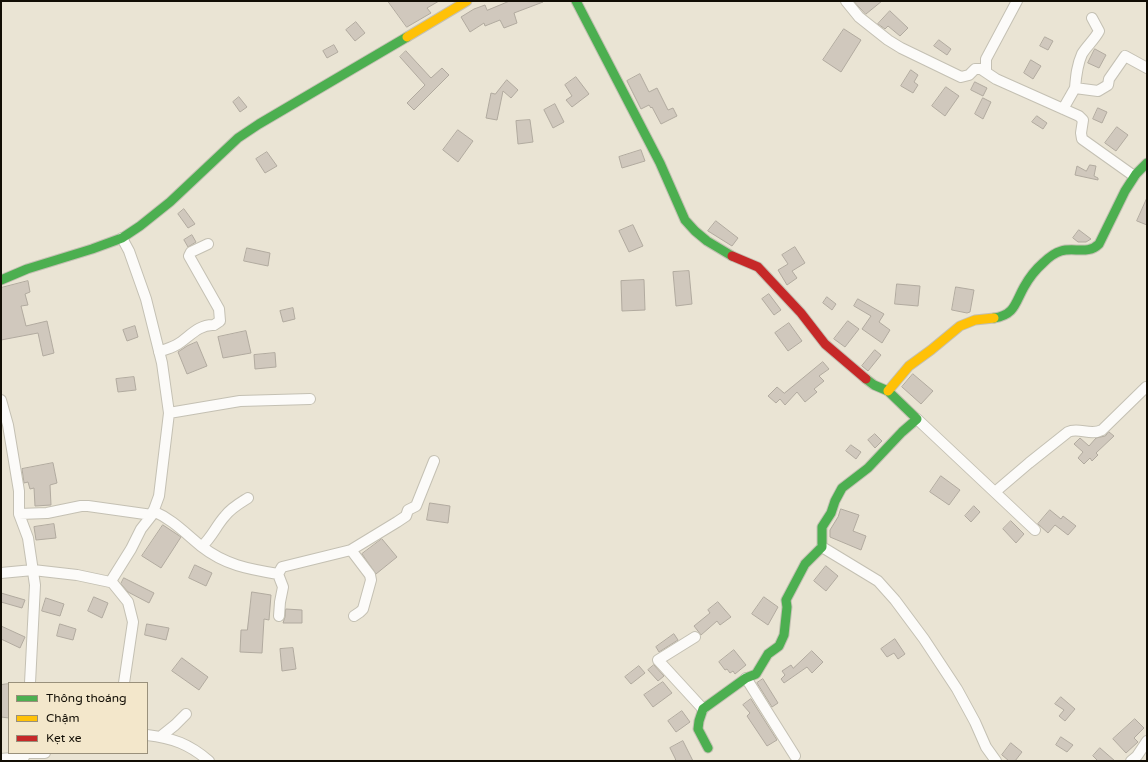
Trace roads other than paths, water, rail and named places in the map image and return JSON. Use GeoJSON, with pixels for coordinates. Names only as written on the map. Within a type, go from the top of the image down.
{"type":"FeatureCollection","features":[{"type":"Feature","properties":{"kind":"street"},"geometry":{"type":"LineString","coordinates":[[1,280],[27,268],[92,249],[122,238],[170,202],[238,138],[259,124],[467,1]]}},
{"type":"Feature","properties":{"kind":"street"},"geometry":{"type":"LineString","coordinates":[[576,1],[660,163],[684,220],[708,241],[731,256],[758,267],[801,313],[825,344],[861,376],[888,392],[1036,530]]}},
{"type":"Feature","properties":{"kind":"street"},"geometry":{"type":"LineString","coordinates":[[846,1],[859,17],[880,34],[901,48],[934,62],[961,77],[969,75],[975,69],[981,69],[996,79],[1079,116],[1083,120],[1081,136],[1085,142],[1134,176]]}},
{"type":"Feature","properties":{"kind":"street"},"geometry":{"type":"LineString","coordinates":[[986,72],[986,59],[1017,1]]}},
{"type":"Feature","properties":{"kind":"street"},"geometry":{"type":"LineString","coordinates":[[1063,109],[1075,88],[1076,70],[1083,53],[1094,40],[1099,31],[1092,18]]}},
{"type":"Feature","properties":{"kind":"street"},"geometry":{"type":"LineString","coordinates":[[1075,88],[1098,91],[1108,85],[1109,79],[1125,56],[1147,68]]}},
{"type":"Feature","properties":{"kind":"street"},"geometry":{"type":"LineString","coordinates":[[888,392],[909,366],[935,348],[958,328],[971,321],[1003,316],[1010,313],[1016,305],[1024,287],[1037,269],[1054,254],[1065,249],[1094,248],[1100,244],[1108,224],[1134,176],[1147,163]]}},
{"type":"Feature","properties":{"kind":"street"},"geometry":{"type":"LineString","coordinates":[[111,582],[131,549],[141,528],[153,513],[159,496],[169,413],[162,363],[146,299],[129,251],[122,238]]}},
{"type":"Feature","properties":{"kind":"street"},"geometry":{"type":"LineString","coordinates":[[159,352],[176,345],[199,329],[214,325],[220,321],[219,309],[189,256],[191,252],[208,244]]}},
{"type":"Feature","properties":{"kind":"street"},"geometry":{"type":"LineString","coordinates":[[995,492],[1070,431],[1096,432],[1102,430],[1146,387]]}},
{"type":"Feature","properties":{"kind":"street"},"geometry":{"type":"LineString","coordinates":[[169,413],[240,401],[310,399]]}},
{"type":"Feature","properties":{"kind":"street"},"geometry":{"type":"LineString","coordinates":[[1,400],[8,425],[19,491],[19,514],[28,538],[35,585],[30,682]]}},
{"type":"Feature","properties":{"kind":"street"},"geometry":{"type":"LineString","coordinates":[[822,547],[822,528],[831,513],[842,488],[868,468],[902,432],[917,419]]}},
{"type":"Feature","properties":{"kind":"street"},"geometry":{"type":"LineString","coordinates":[[278,574],[282,567],[351,550],[406,516],[408,510],[416,506],[434,461]]}},
{"type":"Feature","properties":{"kind":"street"},"geometry":{"type":"LineString","coordinates":[[202,546],[225,516],[236,505],[248,498]]}},
{"type":"Feature","properties":{"kind":"street"},"geometry":{"type":"LineString","coordinates":[[19,514],[47,513],[81,506],[153,513],[168,519],[202,546],[224,560],[239,566],[278,574]]}},
{"type":"Feature","properties":{"kind":"street"},"geometry":{"type":"LineString","coordinates":[[708,748],[697,728],[699,717],[703,709],[746,678],[756,674],[768,654],[779,646],[785,629],[787,607],[786,600],[805,564],[822,547]]}},
{"type":"Feature","properties":{"kind":"street"},"geometry":{"type":"LineString","coordinates":[[822,547],[878,581],[895,600],[924,639],[957,689],[975,722],[986,747],[996,761]]}},
{"type":"Feature","properties":{"kind":"street"},"geometry":{"type":"LineString","coordinates":[[351,550],[370,575],[371,580],[363,609],[354,616]]}},
{"type":"Feature","properties":{"kind":"street"},"geometry":{"type":"LineString","coordinates":[[1,573],[33,570],[77,575],[111,582],[128,602],[134,622],[124,682]]}},
{"type":"Feature","properties":{"kind":"street"},"geometry":{"type":"LineString","coordinates":[[278,574],[283,587],[279,616]]}},
{"type":"Feature","properties":{"kind":"street"},"geometry":{"type":"LineString","coordinates":[[695,637],[658,660],[703,709]]}},
{"type":"Feature","properties":{"kind":"street"},"geometry":{"type":"LineString","coordinates":[[746,678],[795,756]]}},
{"type":"Feature","properties":{"kind":"street"},"geometry":{"type":"LineString","coordinates":[[160,737],[186,714]]}},
{"type":"Feature","properties":{"kind":"street"},"geometry":{"type":"LineString","coordinates":[[148,736],[178,741],[209,761]]}},
{"type":"Feature","properties":{"kind":"street"},"geometry":{"type":"LineString","coordinates":[[1131,761],[1137,756],[1147,741]]}},
{"type":"Feature","properties":{"kind":"street"},"geometry":{"type":"LineString","coordinates":[[1,759],[38,754]]}}]}
